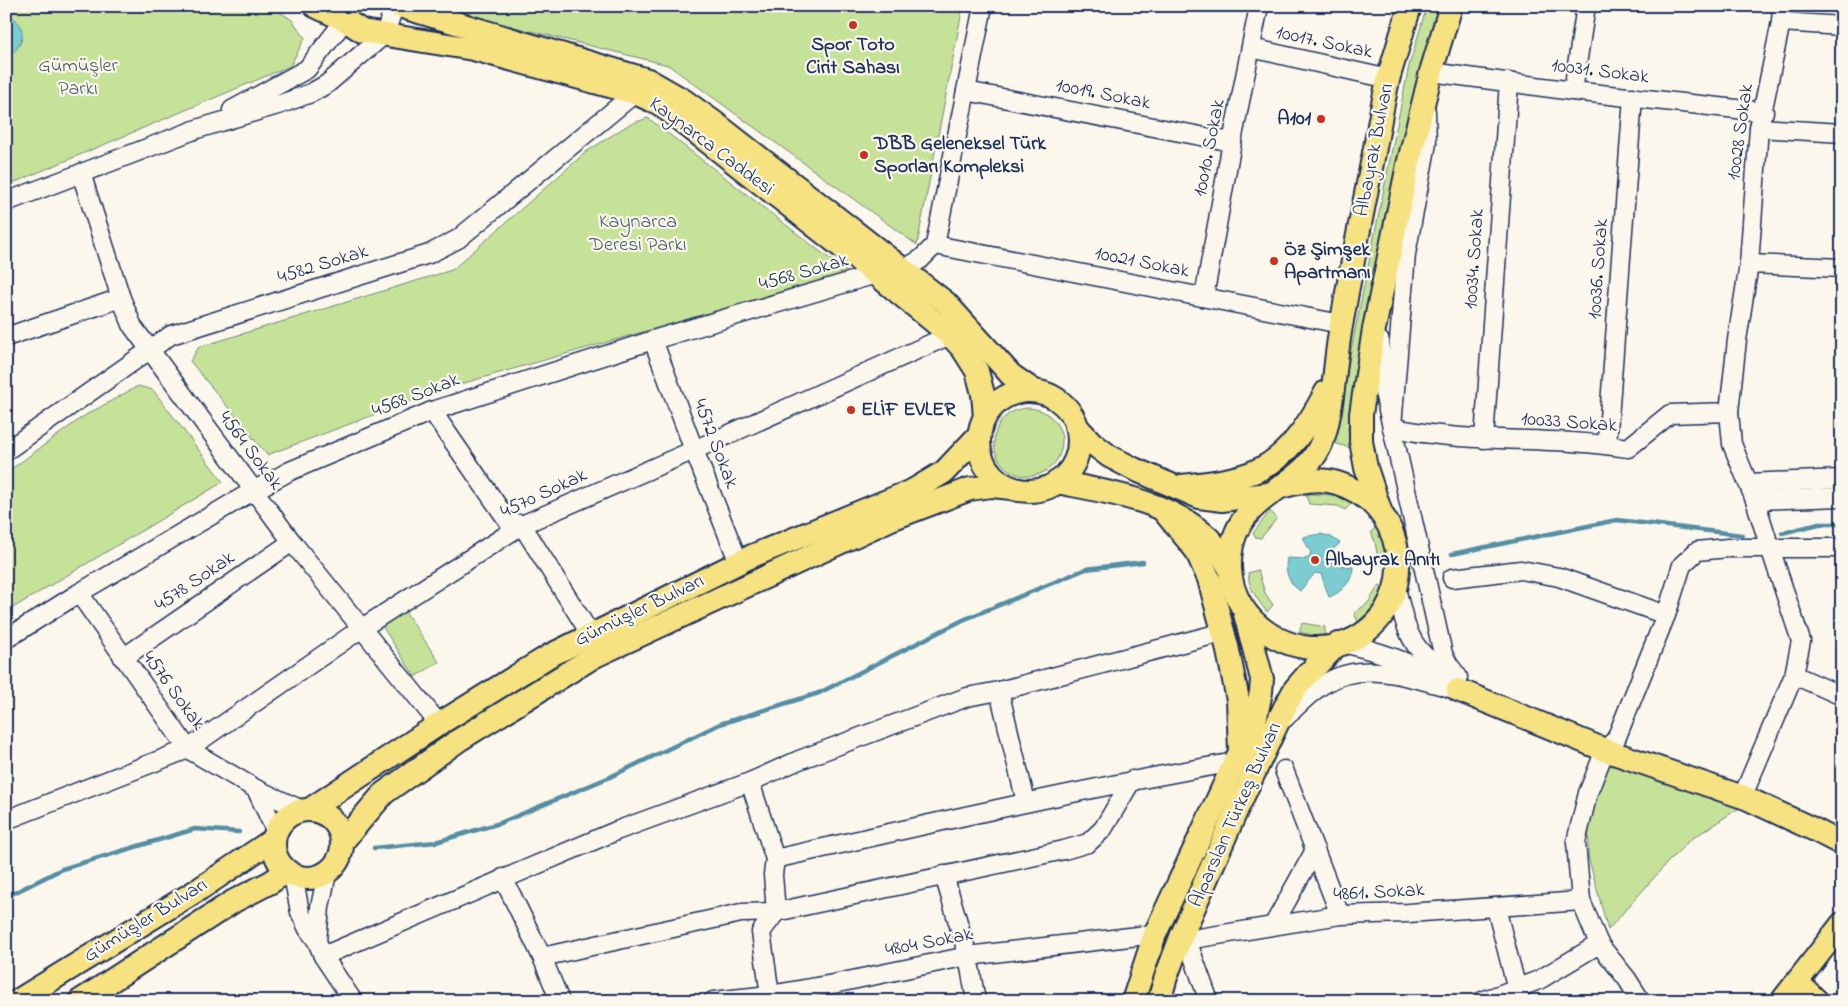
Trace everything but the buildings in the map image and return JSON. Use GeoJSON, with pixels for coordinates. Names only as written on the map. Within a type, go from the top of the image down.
{"type":"FeatureCollection","features":[{"type":"Feature","properties":{"kind":"main road","name":"Kaynarca Caddesi"},"geometry":{"type":"LineString","coordinates":[[315,6],[347,13],[362,31],[473,49],[636,93],[660,104],[876,274],[950,335],[977,371],[983,394],[980,453],[986,468],[997,480],[1012,488],[1029,491],[1046,488],[1057,482],[1072,467],[1078,451],[1079,434],[1074,418],[1063,404],[1050,395],[1034,391],[1011,375],[946,303],[683,100],[648,80],[399,6]]}},
{"type":"Feature","properties":{"kind":"main road","name":"Albayrak Bulvarı"},"geometry":{"type":"LineString","coordinates":[[1274,491],[1303,468],[1320,446],[1329,412],[1341,324],[1389,78],[1410,6]]}},
{"type":"Feature","properties":{"kind":"main road","name":"Albayrak Bulvarı"},"geometry":{"type":"LineString","coordinates":[[1382,513],[1366,468],[1360,426],[1374,329],[1408,164],[1431,72],[1451,6]]}},
{"type":"Feature","properties":{"kind":"main road"},"geometry":{"type":"LineString","coordinates":[[1177,487],[1230,479],[1251,473],[1268,464],[1290,445],[1305,428],[1334,376]]}},
{"type":"Feature","properties":{"kind":"main road"},"geometry":{"type":"LineString","coordinates":[[982,426],[991,408],[1003,398],[1018,392],[1034,391]]}},
{"type":"Feature","properties":{"kind":"main road","name":"Gümüşler Bulvarı"},"geometry":{"type":"LineString","coordinates":[[306,810],[549,656],[739,563],[914,490],[944,472],[982,426]]}},
{"type":"Feature","properties":{"kind":"main road","name":"Kaynarca Caddesi"},"geometry":{"type":"LineString","coordinates":[[1076,426],[1109,456],[1199,496],[1222,500],[1274,491]]}},
{"type":"Feature","properties":{"kind":"main road"},"geometry":{"type":"LineString","coordinates":[[1057,482],[1119,495],[1162,509],[1185,520],[1206,535],[1220,552],[1230,569],[1235,591],[1244,611],[1263,631],[1288,644],[1316,648],[1340,644],[1366,631],[1384,612],[1396,588],[1399,562],[1394,536],[1382,513],[1361,494],[1336,483],[1308,480],[1274,491],[1251,508],[1239,526],[1232,548],[1230,569]]}},
{"type":"Feature","properties":{"kind":"main road","name":"Gümüşler Bulvarı"},"geometry":{"type":"LineString","coordinates":[[342,842],[384,793],[459,740],[595,656],[891,519],[970,489],[991,486],[1012,488]]}},
{"type":"Feature","properties":{"kind":"main road","name":"Alparslan Türkeş Bulvarı"},"geometry":{"type":"LineString","coordinates":[[1162,509],[1196,550],[1210,578],[1224,632],[1238,700],[1237,759]]}},
{"type":"Feature","properties":{"kind":"main road","name":"Alparslan Türkeş Bulvarı"},"geometry":{"type":"LineString","coordinates":[[1133,1001],[1155,934],[1254,726],[1262,692],[1259,665],[1244,611]]}},
{"type":"Feature","properties":{"kind":"main road","name":"Alparslan Türkeş Bulvarı"},"geometry":{"type":"LineString","coordinates":[[1160,1001],[1166,977],[1237,809],[1276,725],[1295,689],[1340,644]]}},
{"type":"Feature","properties":{"kind":"main road"},"geometry":{"type":"LineString","coordinates":[[1458,684],[1746,798],[1842,844]]}},
{"type":"Feature","properties":{"kind":"main road"},"geometry":{"type":"LineString","coordinates":[[1611,744],[1748,786],[1842,829]]}},
{"type":"Feature","properties":{"kind":"main road"},"geometry":{"type":"LineString","coordinates":[[306,810],[323,813],[334,822],[339,828],[342,842],[340,856],[333,868],[321,876],[307,878],[290,873],[282,866],[275,853],[275,836],[283,820],[306,810]]}},
{"type":"Feature","properties":{"kind":"main road","name":"Gümüşler Bulvarı"},"geometry":{"type":"LineString","coordinates":[[17,1001],[201,888],[275,836]]}},
{"type":"Feature","properties":{"kind":"main road","name":"Gümüşler Bulvarı"},"geometry":{"type":"LineString","coordinates":[[80,1001],[234,901],[290,873]]}},
{"type":"Feature","properties":{"kind":"main road"},"geometry":{"type":"LineString","coordinates":[[1782,1001],[1842,924]]}},
{"type":"Feature","properties":{"kind":"main road"},"geometry":{"type":"LineString","coordinates":[[1797,982],[1817,1001]]}},
{"type":"Feature","properties":{"kind":"street"},"geometry":{"type":"LineString","coordinates":[[6,202],[197,129],[312,93],[327,84],[385,34],[391,16],[390,6]]}},
{"type":"Feature","properties":{"kind":"street"},"geometry":{"type":"LineString","coordinates":[[904,270],[921,259],[935,245],[983,6]]}},
{"type":"Feature","properties":{"kind":"street","name":"10010. Sokak"},"geometry":{"type":"LineString","coordinates":[[1204,297],[1259,6]]}},
{"type":"Feature","properties":{"kind":"street"},"geometry":{"type":"LineString","coordinates":[[1573,91],[1586,6]]}},
{"type":"Feature","properties":{"kind":"street"},"geometry":{"type":"LineString","coordinates":[[197,129],[308,69],[347,13]]}},
{"type":"Feature","properties":{"kind":"street"},"geometry":{"type":"LineString","coordinates":[[1782,14],[1842,26]]}},
{"type":"Feature","properties":{"kind":"street","name":"10028 Sokak"},"geometry":{"type":"LineString","coordinates":[[1749,264],[1762,120],[1782,14]]}},
{"type":"Feature","properties":{"kind":"street","name":"10017. Sokak"},"geometry":{"type":"LineString","coordinates":[[1251,48],[1389,78]]}},
{"type":"Feature","properties":{"kind":"street","name":"10031. Sokak"},"geometry":{"type":"LineString","coordinates":[[1431,72],[1633,97],[1842,133]]}},
{"type":"Feature","properties":{"kind":"street","name":"10034. Sokak"},"geometry":{"type":"LineString","coordinates":[[1484,438],[1509,82]]}},
{"type":"Feature","properties":{"kind":"street","name":"10019. Sokak"},"geometry":{"type":"LineString","coordinates":[[966,91],[1232,142]]}},
{"type":"Feature","properties":{"kind":"street","name":"4582 Sokak"},"geometry":{"type":"LineString","coordinates":[[6,451],[171,335],[420,257],[444,247],[458,238],[636,93]]}},
{"type":"Feature","properties":{"kind":"street","name":"10036. Sokak"},"geometry":{"type":"LineString","coordinates":[[1607,445],[1633,97]]}},
{"type":"Feature","properties":{"kind":"street","name":"Albayrak Bulvarı"},"geometry":{"type":"LineString","coordinates":[[1392,427],[1406,254],[1426,143],[1427,112],[1423,102]]}},
{"type":"Feature","properties":{"kind":"street","name":"4564 Sokak"},"geometry":{"type":"LineString","coordinates":[[81,173],[121,298],[133,327],[292,542],[439,724]]}},
{"type":"Feature","properties":{"kind":"street","name":"Albayrak Bulvarı"},"geometry":{"type":"LineString","coordinates":[[1396,222],[1406,254]]}},
{"type":"Feature","properties":{"kind":"street","name":"10021 Sokak"},"geometry":{"type":"LineString","coordinates":[[935,245],[1341,324]]}},
{"type":"Feature","properties":{"kind":"street"},"geometry":{"type":"LineString","coordinates":[[1748,786],[1794,675],[1801,641],[1755,500],[1732,444],[1729,412],[1737,340],[1749,264],[1842,268]]}},
{"type":"Feature","properties":{"kind":"street","name":"4568 Sokak"},"geometry":{"type":"LineString","coordinates":[[6,639],[79,593],[253,491],[290,472],[432,410],[653,340],[876,274]]}},
{"type":"Feature","properties":{"kind":"street"},"geometry":{"type":"LineString","coordinates":[[6,337],[121,298]]}},
{"type":"Feature","properties":{"kind":"street"},"geometry":{"type":"LineString","coordinates":[[1380,298],[1381,373],[1443,654],[1458,684]]}},
{"type":"Feature","properties":{"kind":"street","name":"4570 Sokak"},"geometry":{"type":"LineString","coordinates":[[6,820],[188,749],[362,628],[522,525],[950,335]]}},
{"type":"Feature","properties":{"kind":"street","name":"4572 Sokak"},"geometry":{"type":"LineString","coordinates":[[653,340],[739,563]]}},
{"type":"Feature","properties":{"kind":"street"},"geometry":{"type":"LineString","coordinates":[[432,410],[508,521],[522,525],[591,636]]}},
{"type":"Feature","properties":{"kind":"street","name":"10033 Sokak"},"geometry":{"type":"LineString","coordinates":[[1392,427],[1414,433],[1607,445],[1628,448],[1670,414],[1729,412]]}},
{"type":"Feature","properties":{"kind":"street"},"geometry":{"type":"LineString","coordinates":[[1748,484],[1842,479]]}},
{"type":"Feature","properties":{"kind":"street"},"geometry":{"type":"LineString","coordinates":[[1755,500],[1842,497]]}},
{"type":"Feature","properties":{"kind":"street","name":"4578 Sokak"},"geometry":{"type":"LineString","coordinates":[[123,658],[292,542]]}},
{"type":"Feature","properties":{"kind":"street"},"geometry":{"type":"LineString","coordinates":[[1641,1001],[1627,979],[1598,944],[1581,901],[1576,842],[1588,793],[1666,615],[1682,565],[1697,551],[1728,548],[1842,548]]}},
{"type":"Feature","properties":{"kind":"street"},"geometry":{"type":"LineString","coordinates":[[1452,578],[1521,570],[1559,577],[1666,615]]}},
{"type":"Feature","properties":{"kind":"street"},"geometry":{"type":"LineString","coordinates":[[1396,588],[1407,630],[1414,642],[1424,656],[1458,684]]}},
{"type":"Feature","properties":{"kind":"street","name":"4576 Sokak"},"geometry":{"type":"LineString","coordinates":[[79,593],[188,749],[256,789],[306,810]]}},
{"type":"Feature","properties":{"kind":"street"},"geometry":{"type":"LineString","coordinates":[[320,949],[503,878],[616,831],[750,782],[799,760],[967,698],[1224,632]]}},
{"type":"Feature","properties":{"kind":"street"},"geometry":{"type":"LineString","coordinates":[[1340,644],[1388,654],[1458,684]]}},
{"type":"Feature","properties":{"kind":"street"},"geometry":{"type":"LineString","coordinates":[[1276,725],[1311,693],[1326,683],[1356,673],[1384,671],[1458,684]]}},
{"type":"Feature","properties":{"kind":"street"},"geometry":{"type":"LineString","coordinates":[[1794,675],[1842,696]]}},
{"type":"Feature","properties":{"kind":"street"},"geometry":{"type":"LineString","coordinates":[[999,691],[1026,802]]}},
{"type":"Feature","properties":{"kind":"street"},"geometry":{"type":"LineString","coordinates":[[775,859],[1026,802],[1237,759]]}},
{"type":"Feature","properties":{"kind":"street"},"geometry":{"type":"LineString","coordinates":[[1284,770],[1340,915]]}},
{"type":"Feature","properties":{"kind":"street"},"geometry":{"type":"LineString","coordinates":[[542,957],[741,913],[776,912],[1064,850],[1088,843],[1103,829],[1132,780]]}},
{"type":"Feature","properties":{"kind":"street"},"geometry":{"type":"LineString","coordinates":[[750,782],[775,859],[773,875],[776,912],[761,932],[770,995]]}},
{"type":"Feature","properties":{"kind":"street"},"geometry":{"type":"LineString","coordinates":[[256,789],[275,836]]}},
{"type":"Feature","properties":{"kind":"street"},"geometry":{"type":"LineString","coordinates":[[1274,924],[1315,850]]}},
{"type":"Feature","properties":{"kind":"street"},"geometry":{"type":"LineString","coordinates":[[320,949],[320,906],[327,872]]}},
{"type":"Feature","properties":{"kind":"street"},"geometry":{"type":"LineString","coordinates":[[290,873],[300,912],[308,929],[353,1001]]}},
{"type":"Feature","properties":{"kind":"street"},"geometry":{"type":"LineString","coordinates":[[944,875],[968,956],[976,1001]]}},
{"type":"Feature","properties":{"kind":"street"},"geometry":{"type":"LineString","coordinates":[[503,878],[542,957],[560,1001]]}},
{"type":"Feature","properties":{"kind":"street","name":"4861. Sokak"},"geometry":{"type":"LineString","coordinates":[[1184,938],[1340,915],[1496,908],[1581,901]]}},
{"type":"Feature","properties":{"kind":"street"},"geometry":{"type":"LineString","coordinates":[[1496,908],[1518,994]]}},
{"type":"Feature","properties":{"kind":"street","name":"4804 Sokak"},"geometry":{"type":"LineString","coordinates":[[713,1001],[770,995],[834,992],[968,956],[1155,934]]}},
{"type":"Feature","properties":{"kind":"street"},"geometry":{"type":"LineString","coordinates":[[1184,938],[1209,1001]]}},
{"type":"Feature","properties":{"kind":"street"},"geometry":{"type":"LineString","coordinates":[[1482,1001],[1518,994],[1598,944]]}},
{"type":"Feature","properties":{"kind":"green space","name":"Gümüşler Parkı"},"geometry":{"type":"Polygon","coordinates":[[[6,6],[271,6],[292,20],[305,38],[290,66],[6,186],[6,6]]]}},
{"type":"Feature","properties":{"kind":"green space","name":"DBB Geleneksel Türk Sporları Kompleksi"},"geometry":{"type":"Polygon","coordinates":[[[429,6],[963,6],[917,245],[668,65],[429,6]]]}},
{"type":"Feature","properties":{"kind":"green space"},"geometry":{"type":"Polygon","coordinates":[[[1427,6],[1438,6],[1410,110],[1387,216],[1348,428],[1350,448],[1334,443],[1409,66],[1427,6]]]}},
{"type":"Feature","properties":{"kind":"green space","name":"Kaynarca Deresi Parkı"},"geometry":{"type":"Polygon","coordinates":[[[648,118],[848,273],[440,390],[267,455],[190,361],[199,347],[452,270],[586,152],[628,125],[648,118]]]}},
{"type":"Feature","properties":{"kind":"green space"},"geometry":{"type":"Polygon","coordinates":[[[138,386],[153,390],[223,482],[6,612],[6,473],[84,416],[138,386]]]}},
{"type":"Feature","properties":{"kind":"green space"},"geometry":{"type":"Polygon","coordinates":[[[1021,408],[1035,408],[1047,413],[1057,423],[1062,435],[1062,449],[1057,461],[1047,471],[1035,476],[1021,476],[1009,471],[999,461],[994,449],[994,435],[999,423],[1009,413],[1021,408]]]}},
{"type":"Feature","properties":{"kind":"green space"},"geometry":{"type":"Polygon","coordinates":[[[1306,495],[1334,495],[1352,503],[1345,510],[1338,506],[1309,504],[1306,495]]]}},
{"type":"Feature","properties":{"kind":"green space"},"geometry":{"type":"Polygon","coordinates":[[[1270,511],[1277,518],[1261,538],[1255,537],[1253,533],[1270,511]]]}},
{"type":"Feature","properties":{"kind":"green space"},"geometry":{"type":"Polygon","coordinates":[[[1377,526],[1384,537],[1388,566],[1379,564],[1371,532],[1377,526]]]}},
{"type":"Feature","properties":{"kind":"green space"},"geometry":{"type":"Polygon","coordinates":[[[1258,570],[1265,593],[1273,605],[1267,612],[1254,594],[1248,578],[1248,573],[1258,570]]]}},
{"type":"Feature","properties":{"kind":"green space"},"geometry":{"type":"Polygon","coordinates":[[[1379,585],[1385,588],[1377,604],[1358,622],[1354,613],[1368,603],[1379,585]]]}},
{"type":"Feature","properties":{"kind":"green space"},"geometry":{"type":"Polygon","coordinates":[[[405,611],[439,662],[415,677],[382,626],[405,611]]]}},
{"type":"Feature","properties":{"kind":"green space"},"geometry":{"type":"Polygon","coordinates":[[[1302,623],[1325,627],[1325,635],[1317,636],[1299,632],[1302,623]]]}},
{"type":"Feature","properties":{"kind":"green space"},"geometry":{"type":"Polygon","coordinates":[[[1610,764],[1741,807],[1690,840],[1666,864],[1608,930],[1588,856],[1589,819],[1602,773],[1610,764]]]}},
{"type":"Feature","properties":{"kind":"water"},"geometry":{"type":"Polygon","coordinates":[[[6,14],[18,22],[22,35],[18,47],[6,56],[6,14]]]}},
{"type":"Feature","properties":{"kind":"water"},"geometry":{"type":"Polygon","coordinates":[[[1321,534],[1331,537],[1340,543],[1329,553],[1332,564],[1353,567],[1353,572],[1346,585],[1329,597],[1321,574],[1315,573],[1300,591],[1290,581],[1286,568],[1287,558],[1307,559],[1311,553],[1303,537],[1321,534]]]}},
{"type":"Feature","properties":{"kind":"waterway"},"geometry":{"type":"LineString","coordinates":[[1452,554],[1617,520],[1742,535]]}},
{"type":"Feature","properties":{"kind":"waterway"},"geometry":{"type":"LineString","coordinates":[[1782,533],[1819,524],[1842,524]]}},
{"type":"Feature","properties":{"kind":"waterway"},"geometry":{"type":"LineString","coordinates":[[374,848],[436,842],[500,823],[610,777],[720,724],[819,693],[963,620],[1086,569],[1143,562]]}},
{"type":"Feature","properties":{"kind":"waterway"},"geometry":{"type":"LineString","coordinates":[[6,897],[62,869],[195,829],[239,832]]}},
{"type":"Feature","properties":{"kind":"place","name":"Spor Toto Cirit Sahası"},"geometry":{"type":"Point","coordinates":[853,25]}},
{"type":"Feature","properties":{"kind":"place","name":"A101"},"geometry":{"type":"Point","coordinates":[1321,119]}},
{"type":"Feature","properties":{"kind":"place","name":"DBB Geleneksel Türk Sporları Kompleksi"},"geometry":{"type":"Point","coordinates":[864,155]}},
{"type":"Feature","properties":{"kind":"place","name":"Öz Şimşek Apartmanı"},"geometry":{"type":"Point","coordinates":[1274,261]}},
{"type":"Feature","properties":{"kind":"place","name":"ELİF EVLER"},"geometry":{"type":"Point","coordinates":[851,410]}},
{"type":"Feature","properties":{"kind":"place","name":"Albayrak Anıtı"},"geometry":{"type":"Point","coordinates":[1315,560]}}]}
